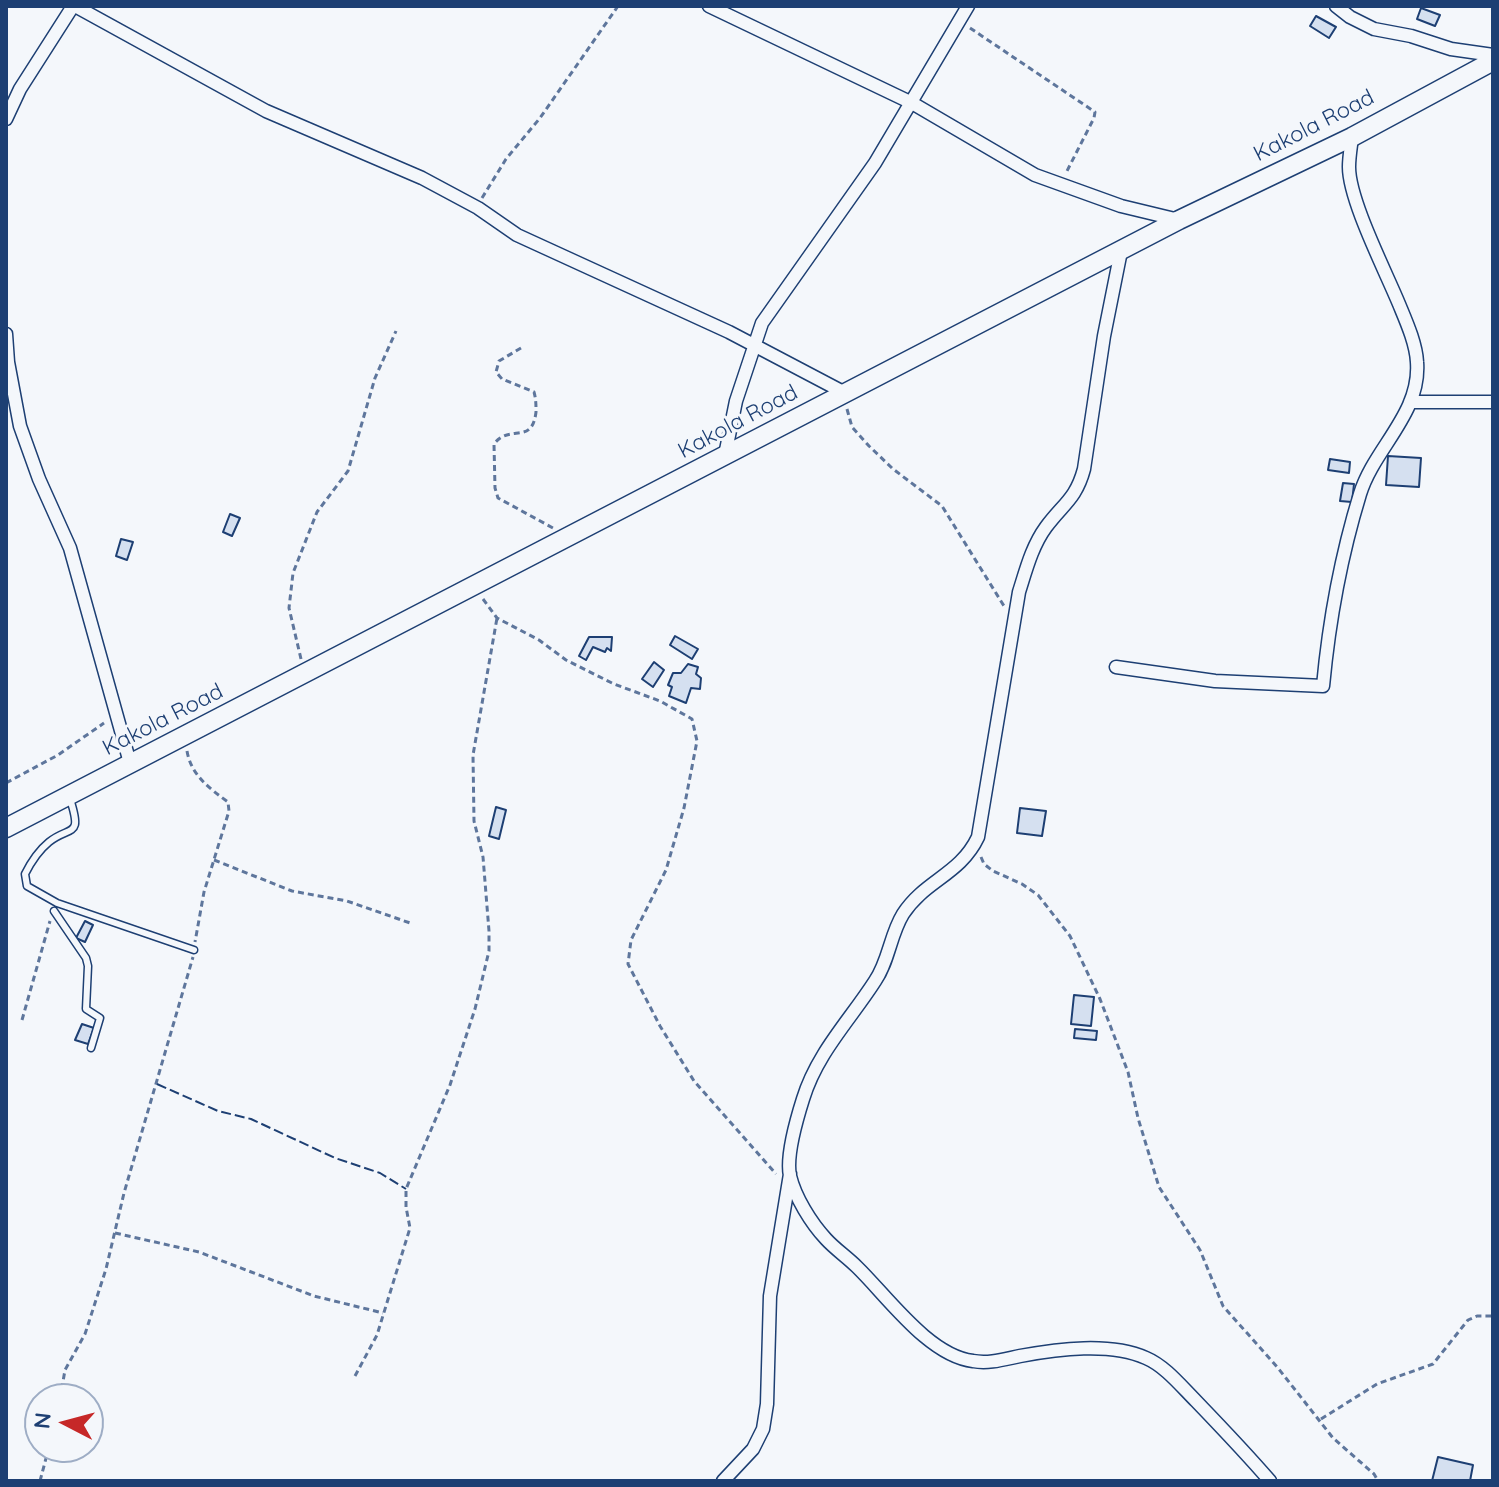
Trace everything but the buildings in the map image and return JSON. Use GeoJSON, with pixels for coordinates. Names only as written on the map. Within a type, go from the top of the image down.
{"type":"FeatureCollection","features":[{"type":"Feature","properties":{"kind":"main road","name":"Kakola Road"},"geometry":{"type":"LineString","coordinates":[[6,828],[1179,220],[1352,137],[1493,58]]}},
{"type":"Feature","properties":{"kind":"street"},"geometry":{"type":"LineString","coordinates":[[6,119],[20,89],[74,6],[266,111],[422,178],[478,208],[517,235],[755,345],[846,393]]}},
{"type":"Feature","properties":{"kind":"street"},"geometry":{"type":"LineString","coordinates":[[709,6],[912,103],[1013,164],[1061,186],[1121,206],[1179,220]]}},
{"type":"Feature","properties":{"kind":"street"},"geometry":{"type":"LineString","coordinates":[[725,455],[736,401],[762,323],[864,180],[968,6]]}},
{"type":"Feature","properties":{"kind":"street"},"geometry":{"type":"LineString","coordinates":[[1336,6],[1374,29],[1493,58]]}},
{"type":"Feature","properties":{"kind":"street"},"geometry":{"type":"LineString","coordinates":[[1116,667],[1215,681],[1323,686],[1338,587],[1360,492],[1414,393],[1417,361],[1405,320],[1355,198],[1349,169],[1352,137]]}},
{"type":"Feature","properties":{"kind":"street"},"geometry":{"type":"LineString","coordinates":[[723,1481],[753,1449],[763,1429],[767,1404],[770,1296],[792,1144],[803,1097],[825,1051],[876,980],[903,914],[940,877],[960,865],[978,837],[1019,592],[1045,529],[1079,489],[1121,251]]}},
{"type":"Feature","properties":{"kind":"street"},"geometry":{"type":"LineString","coordinates":[[6,334],[20,426],[39,479],[70,548],[130,763]]}},
{"type":"Feature","properties":{"kind":"street"},"geometry":{"type":"LineString","coordinates":[[1410,402],[1493,402]]}},
{"type":"Feature","properties":{"kind":"street"},"geometry":{"type":"LineString","coordinates":[[788,1180],[825,1238],[859,1268],[920,1332],[948,1353],[970,1361],[994,1361],[1073,1350],[1103,1350],[1150,1359],[1175,1380],[1270,1481]]}},
{"type":"Feature","properties":{"kind":"lane"},"geometry":{"type":"LineString","coordinates":[[69,795],[75,818],[73,829],[56,837],[38,853],[25,874],[27,886],[57,903],[194,950]]}},
{"type":"Feature","properties":{"kind":"lane"},"geometry":{"type":"LineString","coordinates":[[54,911],[86,958],[86,1009],[100,1018],[91,1048]]}},
{"type":"Feature","properties":{"kind":"path"},"geometry":{"type":"LineString","coordinates":[[478,208],[495,174],[540,118],[618,6]]}},
{"type":"Feature","properties":{"kind":"path"},"geometry":{"type":"LineString","coordinates":[[959,20],[1095,112],[1061,186]]}},
{"type":"Feature","properties":{"kind":"path"},"geometry":{"type":"LineString","coordinates":[[306,674],[291,623],[289,592],[293,573],[317,512],[348,471],[375,378],[396,331]]}},
{"type":"Feature","properties":{"kind":"path"},"geometry":{"type":"LineString","coordinates":[[521,348],[499,361],[496,372],[502,379],[534,392],[534,425],[528,432],[501,436],[494,444],[495,488],[503,503],[571,537]]}},
{"type":"Feature","properties":{"kind":"path"},"geometry":{"type":"LineString","coordinates":[[846,393],[847,415],[857,434],[893,469],[942,506],[1013,619]]}},
{"type":"Feature","properties":{"kind":"path"},"geometry":{"type":"LineString","coordinates":[[474,587],[497,618],[539,640],[566,660],[614,684],[660,701],[692,719],[697,741],[684,808],[666,870],[631,940],[628,964],[660,1026],[694,1081],[788,1180]]}},
{"type":"Feature","properties":{"kind":"path"},"geometry":{"type":"LineString","coordinates":[[355,1376],[377,1335],[410,1228],[406,1189],[450,1085],[475,1009],[489,951],[483,857],[474,821],[473,755],[497,618]]}},
{"type":"Feature","properties":{"kind":"path"},"geometry":{"type":"LineString","coordinates":[[6,783],[58,755],[117,713]]}},
{"type":"Feature","properties":{"kind":"path"},"geometry":{"type":"LineString","coordinates":[[63,1383],[65,1370],[85,1334],[106,1269],[194,950],[204,892],[229,811],[228,802],[198,777],[189,764],[184,736]]}},
{"type":"Feature","properties":{"kind":"path"},"geometry":{"type":"LineString","coordinates":[[978,837],[984,864],[1038,895],[1070,936],[1100,999],[1128,1072],[1159,1187],[1200,1250],[1223,1306],[1333,1438],[1378,1481]]}},
{"type":"Feature","properties":{"kind":"path"},"geometry":{"type":"LineString","coordinates":[[214,860],[292,891],[347,901],[413,924]]}},
{"type":"Feature","properties":{"kind":"path"},"geometry":{"type":"LineString","coordinates":[[22,1020],[38,956],[54,911]]}},
{"type":"Feature","properties":{"kind":"path"},"geometry":{"type":"LineString","coordinates":[[115,1233],[199,1252],[314,1296],[383,1313]]}},
{"type":"Feature","properties":{"kind":"path"},"geometry":{"type":"LineString","coordinates":[[1319,1419],[1377,1384],[1433,1364],[1468,1320],[1477,1316],[1493,1316]]}},
{"type":"Feature","properties":{"kind":"fence"},"geometry":{"type":"LineString","coordinates":[[157,1084],[218,1111],[251,1119],[335,1158],[380,1173],[406,1189]]}}]}
